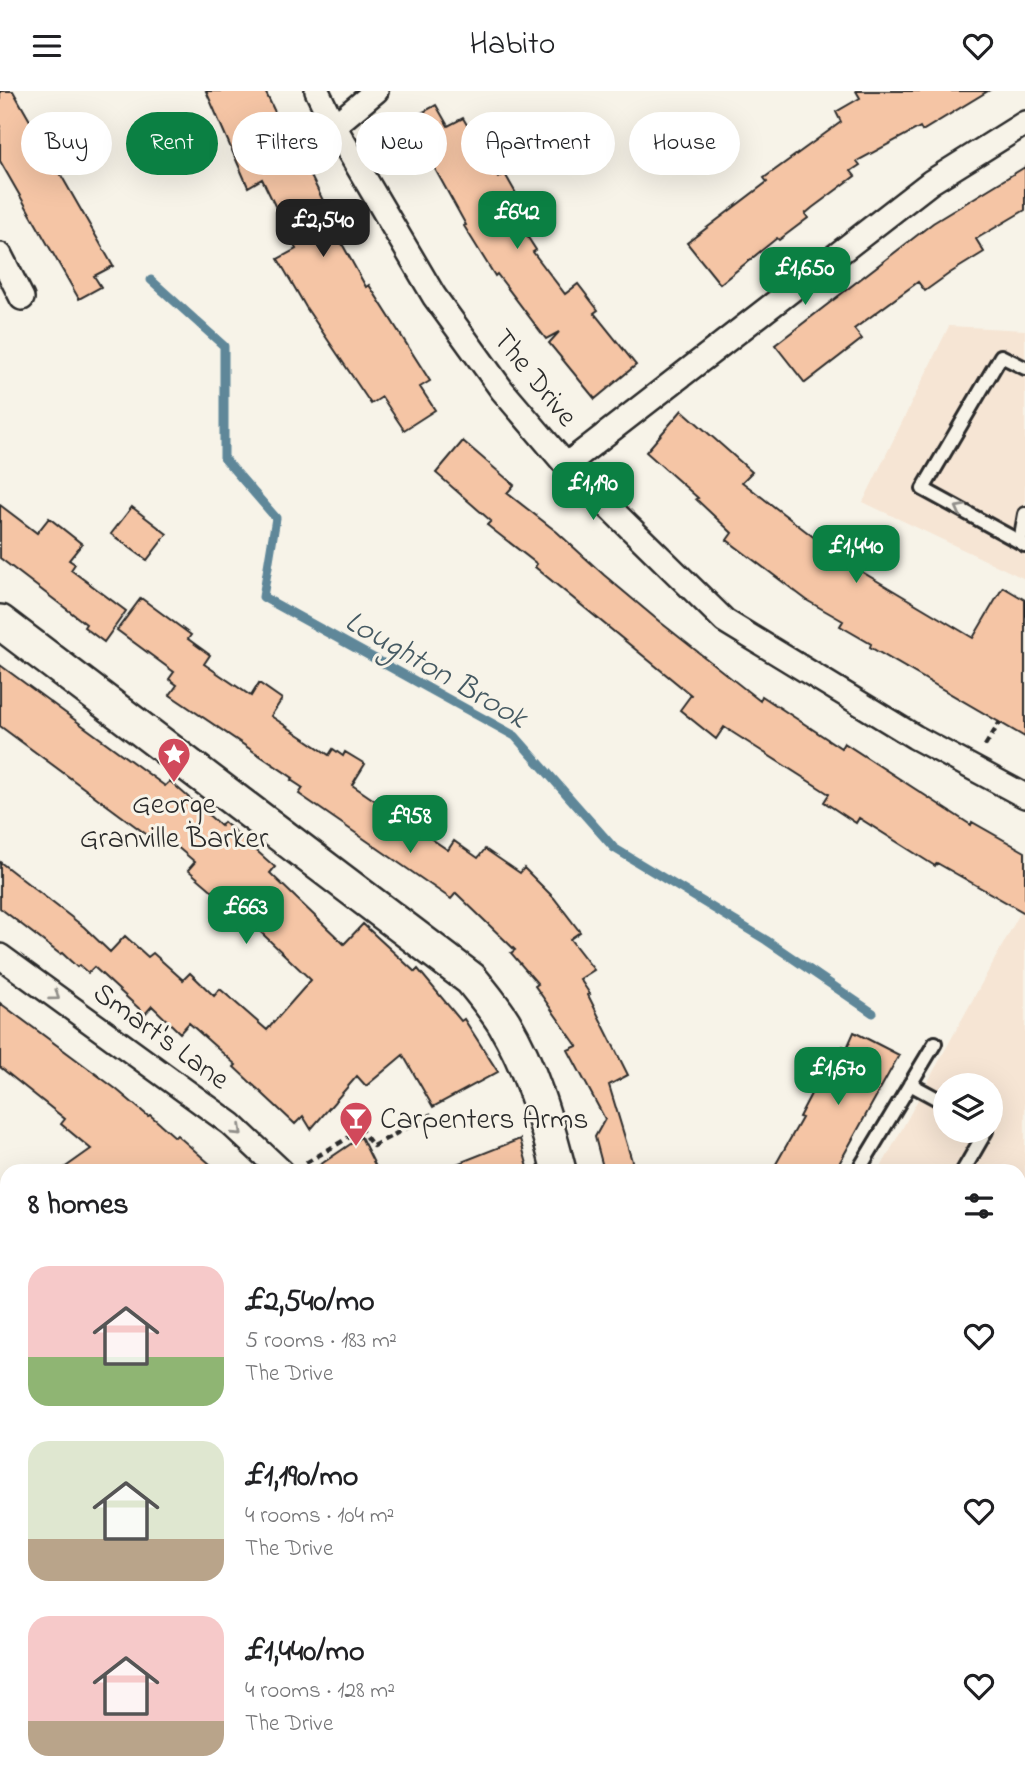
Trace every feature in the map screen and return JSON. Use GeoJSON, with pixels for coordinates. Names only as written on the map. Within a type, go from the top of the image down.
{"type":"FeatureCollection","features":[{"type":"Feature","properties":{"kind":"street","name":"The Drive"},"geometry":{"type":"LineString","coordinates":[[317,91],[327,112]]}},
{"type":"Feature","properties":{"kind":"street"},"geometry":{"type":"LineString","coordinates":[[342,119],[376,91]]}},
{"type":"Feature","properties":{"kind":"street"},"geometry":{"type":"LineString","coordinates":[[566,465],[931,182],[1025,124]]}},
{"type":"Feature","properties":{"kind":"street","name":"The Drive"},"geometry":{"type":"LineString","coordinates":[[342,140],[434,296],[502,390],[566,465],[725,621],[915,737],[1025,796]]}},
{"type":"Feature","properties":{"kind":"street"},"geometry":{"type":"LineString","coordinates":[[0,255],[22,298]]}},
{"type":"Feature","properties":{"kind":"street"},"geometry":{"type":"LineString","coordinates":[[0,622],[471,979],[504,1023],[542,1108],[557,1164]]}},
{"type":"Feature","properties":{"kind":"street","name":"Smart's Lane"},"geometry":{"type":"LineString","coordinates":[[0,956],[231,1123],[274,1164]]}},
{"type":"Feature","properties":{"kind":"lane"},"geometry":{"type":"LineString","coordinates":[[1025,368],[1001,356],[923,489],[1023,543],[1025,514]]}},
{"type":"Feature","properties":{"kind":"lane"},"geometry":{"type":"LineString","coordinates":[[863,1164],[935,1043]]}},
{"type":"Feature","properties":{"kind":"lane"},"geometry":{"type":"LineString","coordinates":[[910,1084],[933,1096]]}},
{"type":"Feature","properties":{"kind":"lane"},"geometry":{"type":"LineString","coordinates":[[967,1164],[979,1143]]}},
{"type":"Feature","properties":{"kind":"path"},"geometry":{"type":"LineString","coordinates":[[988,741],[1000,722]]}},
{"type":"Feature","properties":{"kind":"path"},"geometry":{"type":"LineString","coordinates":[[303,1164],[361,1130],[373,1146],[436,1112]]}},
{"type":"Feature","properties":{"kind":"shaded area"},"geometry":{"type":"Polygon","coordinates":[[[949,326],[1025,330],[1025,579],[863,502],[949,326]]]}},
{"type":"Feature","properties":{"kind":"shaded area"},"geometry":{"type":"Polygon","coordinates":[[[1025,904],[1025,1164],[883,1164],[1025,904]]]}},
{"type":"Feature","properties":{"kind":"building"},"geometry":{"type":"Polygon","coordinates":[[[0,91],[13,91],[25,112],[21,112],[21,175],[61,175],[113,266],[94,276],[101,287],[79,299],[0,161],[0,91]]]}},
{"type":"Feature","properties":{"kind":"building"},"geometry":{"type":"Polygon","coordinates":[[[206,91],[265,91],[275,112],[232,112],[232,150],[218,118],[218,112],[215,112],[206,91]]]}},
{"type":"Feature","properties":{"kind":"building"},"geometry":{"type":"Polygon","coordinates":[[[856,91],[988,91],[922,131],[920,127],[857,161],[860,165],[851,171],[855,176],[805,214],[808,218],[779,240],[777,238],[720,284],[687,243],[767,182],[764,178],[841,122],[836,112],[860,98],[856,91]]]}},
{"type":"Feature","properties":{"kind":"building"},"geometry":{"type":"Polygon","coordinates":[[[436,105],[440,112],[423,112],[436,105]]]}},
{"type":"Feature","properties":{"kind":"building"},"geometry":{"type":"Polygon","coordinates":[[[461,119],[461,175],[496,175],[498,178],[506,175],[530,218],[520,225],[536,250],[533,252],[565,294],[578,284],[598,310],[594,313],[636,365],[595,399],[549,343],[559,332],[546,339],[497,274],[495,276],[464,226],[466,225],[438,175],[447,175],[447,124],[461,119]]]}},
{"type":"Feature","properties":{"kind":"building"},"geometry":{"type":"Polygon","coordinates":[[[1025,167],[1025,210],[976,239],[984,252],[925,291],[918,282],[854,329],[862,339],[805,383],[775,345],[933,223],[1025,167]]]}},
{"type":"Feature","properties":{"kind":"building"},"geometry":{"type":"Polygon","coordinates":[[[243,175],[310,175],[333,221],[330,222],[366,287],[369,285],[430,381],[420,387],[435,410],[404,430],[382,397],[371,404],[307,309],[278,259],[296,249],[262,179],[248,187],[243,175]]]}},
{"type":"Feature","properties":{"kind":"building"},"geometry":{"type":"Polygon","coordinates":[[[682,410],[752,472],[742,482],[820,542],[817,545],[973,638],[1003,587],[1025,600],[1025,737],[870,647],[871,644],[840,626],[843,621],[808,601],[727,540],[732,533],[696,499],[698,498],[646,452],[682,410]]]}},
{"type":"Feature","properties":{"kind":"building"},"geometry":{"type":"Polygon","coordinates":[[[463,441],[514,485],[507,493],[557,532],[660,622],[760,701],[762,696],[841,748],[844,743],[971,825],[972,822],[1025,852],[1025,913],[937,863],[935,866],[859,818],[856,823],[824,802],[829,794],[724,727],[716,739],[680,710],[691,695],[535,567],[537,564],[487,525],[491,521],[436,473],[463,441]]]}},
{"type":"Feature","properties":{"kind":"building"},"geometry":{"type":"Polygon","coordinates":[[[0,505],[37,533],[49,518],[82,544],[69,560],[75,564],[71,570],[126,611],[104,642],[84,627],[86,624],[0,558],[0,505]]]}},
{"type":"Feature","properties":{"kind":"building"},"geometry":{"type":"Polygon","coordinates":[[[132,507],[167,534],[147,560],[111,534],[132,507]]]}},
{"type":"Feature","properties":{"kind":"building"},"geometry":{"type":"Polygon","coordinates":[[[141,598],[191,635],[188,639],[210,655],[204,664],[251,696],[259,683],[282,699],[271,716],[329,755],[333,749],[343,756],[345,752],[365,764],[352,785],[448,850],[454,841],[478,858],[485,849],[520,873],[524,868],[554,898],[580,932],[570,939],[594,970],[580,979],[590,994],[588,995],[628,1075],[609,1085],[633,1164],[602,1164],[595,1137],[605,1119],[568,1050],[577,1046],[535,986],[538,984],[511,953],[515,950],[456,893],[451,899],[299,794],[303,788],[291,780],[293,778],[170,695],[177,685],[169,679],[174,672],[117,630],[141,598]]]}},
{"type":"Feature","properties":{"kind":"building"},"geometry":{"type":"Polygon","coordinates":[[[0,665],[165,786],[170,781],[221,826],[224,822],[275,867],[270,873],[344,944],[363,924],[415,972],[418,969],[461,1021],[464,1019],[498,1072],[433,1107],[403,1055],[366,1086],[357,1076],[311,1129],[303,1116],[295,1124],[189,1023],[180,1033],[152,1006],[145,1014],[94,967],[88,973],[79,965],[77,967],[0,908],[0,862],[84,927],[110,952],[125,936],[148,957],[153,953],[183,980],[190,973],[214,996],[220,989],[267,1030],[311,980],[225,898],[223,900],[188,870],[195,862],[161,833],[154,840],[0,726],[0,665]]]}},
{"type":"Feature","properties":{"kind":"building"},"geometry":{"type":"Polygon","coordinates":[[[0,1003],[150,1115],[175,1137],[177,1135],[210,1164],[70,1164],[91,1149],[61,1124],[65,1119],[0,1067],[0,1003]]]}},
{"type":"Feature","properties":{"kind":"building"},"geometry":{"type":"Polygon","coordinates":[[[854,1032],[899,1055],[839,1164],[776,1164],[802,1118],[799,1117],[823,1071],[829,1075],[843,1046],[847,1048],[854,1032]]]}},
{"type":"Feature","properties":{"kind":"building","name":"Carpenters Arms"},"geometry":{"type":"Polygon","coordinates":[[[361,1137],[374,1164],[321,1164],[361,1137]]]}},
{"type":"Feature","properties":{"kind":"building"},"geometry":{"type":"Polygon","coordinates":[[[520,1139],[527,1164],[457,1164],[520,1139]]]}},
{"type":"Feature","properties":{"kind":"waterway","name":"Loughton Brook"},"geometry":{"type":"LineString","coordinates":[[151,280],[224,346],[224,458],[276,518],[263,597],[515,736],[614,848],[766,940],[873,1013]]}},
{"type":"Feature","properties":{"kind":"place","name":"George Granville Barker"},"geometry":{"type":"Point","coordinates":[174,784]}},
{"type":"Feature","properties":{"kind":"place","name":"Carpenters Arms"},"geometry":{"type":"Point","coordinates":[356,1148]}}]}
